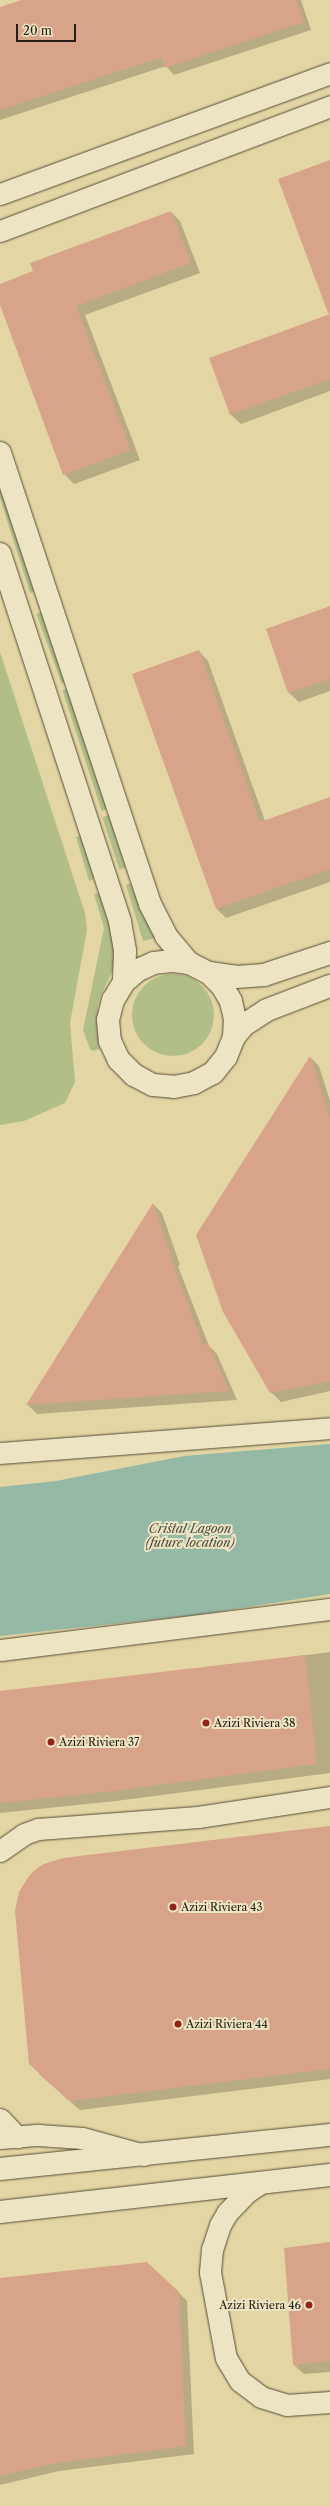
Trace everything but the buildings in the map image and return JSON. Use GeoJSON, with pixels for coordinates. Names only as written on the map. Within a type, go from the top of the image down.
{"type":"FeatureCollection","features":[{"type":"Feature","properties":{"kind":"street"},"geometry":{"type":"LineString","coordinates":[[0,194],[330,73]]}},
{"type":"Feature","properties":{"kind":"street"},"geometry":{"type":"LineString","coordinates":[[0,231],[330,106]]}},
{"type":"Feature","properties":{"kind":"street"},"geometry":{"type":"LineString","coordinates":[[0,453],[150,904],[166,936],[189,963]]}},
{"type":"Feature","properties":{"kind":"street"},"geometry":{"type":"LineString","coordinates":[[0,554],[120,922],[126,951],[124,982]]}},
{"type":"Feature","properties":{"kind":"street"},"geometry":{"type":"LineString","coordinates":[[330,953],[264,976],[236,977],[209,973],[189,963],[172,961],[154,963],[138,970],[124,982],[111,1006],[108,1020],[110,1041],[124,1065],[134,1075],[153,1085],[180,1086],[194,1083],[213,1073],[226,1057],[234,1037],[244,1025],[267,1010],[330,986]]}},
{"type":"Feature","properties":{"kind":"street"},"geometry":{"type":"LineString","coordinates":[[209,973],[222,986],[231,1001],[235,1019],[234,1037]]}},
{"type":"Feature","properties":{"kind":"street"},"geometry":{"type":"LineString","coordinates":[[0,1453],[330,1428]]}},
{"type":"Feature","properties":{"kind":"street"},"geometry":{"type":"LineString","coordinates":[[0,1650],[330,1609]]}},
{"type":"Feature","properties":{"kind":"street"},"geometry":{"type":"LineString","coordinates":[[0,1851],[18,1838],[38,1829],[198,1817],[330,1797]]}},
{"type":"Feature","properties":{"kind":"street"},"geometry":{"type":"LineString","coordinates":[[0,2120],[8,2138],[38,2136],[82,2138],[144,2155]]}},
{"type":"Feature","properties":{"kind":"street"},"geometry":{"type":"LineString","coordinates":[[0,2169],[144,2155],[330,2134]]}},
{"type":"Feature","properties":{"kind":"street"},"geometry":{"type":"LineString","coordinates":[[0,2212],[330,2175]]}},
{"type":"Feature","properties":{"kind":"street"},"geometry":{"type":"LineString","coordinates":[[259,2184],[247,2192],[227,2213],[220,2225],[212,2249],[211,2278],[226,2358],[240,2381],[261,2397],[287,2405],[330,2402]]}},
{"type":"Feature","properties":{"kind":"shaded area"},"geometry":{"type":"Polygon","coordinates":[[[0,478],[37,591],[30,593],[0,498],[0,478]]]}},
{"type":"Feature","properties":{"kind":"shaded area"},"geometry":{"type":"Polygon","coordinates":[[[42,612],[67,682],[62,684],[36,614],[42,612]]]}},
{"type":"Feature","properties":{"kind":"shaded area"},"geometry":{"type":"Polygon","coordinates":[[[0,652],[85,913],[87,930],[70,1023],[75,1082],[65,1103],[24,1121],[0,1125],[0,652]]]}},
{"type":"Feature","properties":{"kind":"shaded area"},"geometry":{"type":"Polygon","coordinates":[[[69,688],[108,809],[102,811],[62,690],[69,688]]]}},
{"type":"Feature","properties":{"kind":"shaded area"},"geometry":{"type":"Polygon","coordinates":[[[109,815],[126,867],[119,869],[102,817],[109,815]]]}},
{"type":"Feature","properties":{"kind":"shaded area"},"geometry":{"type":"Polygon","coordinates":[[[83,835],[97,878],[89,881],[76,837],[83,835]]]}},
{"type":"Feature","properties":{"kind":"shaded area"},"geometry":{"type":"Polygon","coordinates":[[[131,883],[155,938],[143,941],[126,885],[131,883]]]}},
{"type":"Feature","properties":{"kind":"shaded area"},"geometry":{"type":"Polygon","coordinates":[[[101,892],[112,923],[116,963],[98,1005],[97,1028],[100,1049],[93,1051],[90,1049],[83,1030],[104,928],[94,894],[101,892]]]}},
{"type":"Feature","properties":{"kind":"shaded area"},"geometry":{"type":"Polygon","coordinates":[[[173,974],[189,977],[202,986],[211,999],[214,1015],[211,1031],[202,1044],[189,1053],[173,1056],[157,1053],[144,1044],[135,1031],[132,1015],[135,999],[144,986],[157,977],[173,974]]]}},
{"type":"Feature","properties":{"kind":"water","name":"Cristal Lagoon (future location)"},"geometry":{"type":"Polygon","coordinates":[[[330,1444],[330,1594],[197,1615],[0,1636],[0,1487],[56,1481],[184,1456],[330,1444]]]}},
{"type":"Feature","properties":{"kind":"place","name":"Azizi Riviera 38"},"geometry":{"type":"Point","coordinates":[206,1723]}},
{"type":"Feature","properties":{"kind":"place","name":"Azizi Riviera 37"},"geometry":{"type":"Point","coordinates":[51,1742]}},
{"type":"Feature","properties":{"kind":"place","name":"Azizi Riviera 43"},"geometry":{"type":"Point","coordinates":[173,1907]}},
{"type":"Feature","properties":{"kind":"place","name":"Azizi Riviera 44"},"geometry":{"type":"Point","coordinates":[178,2024]}},
{"type":"Feature","properties":{"kind":"place","name":"Azizi Riviera 46"},"geometry":{"type":"Point","coordinates":[309,2305]}}]}
